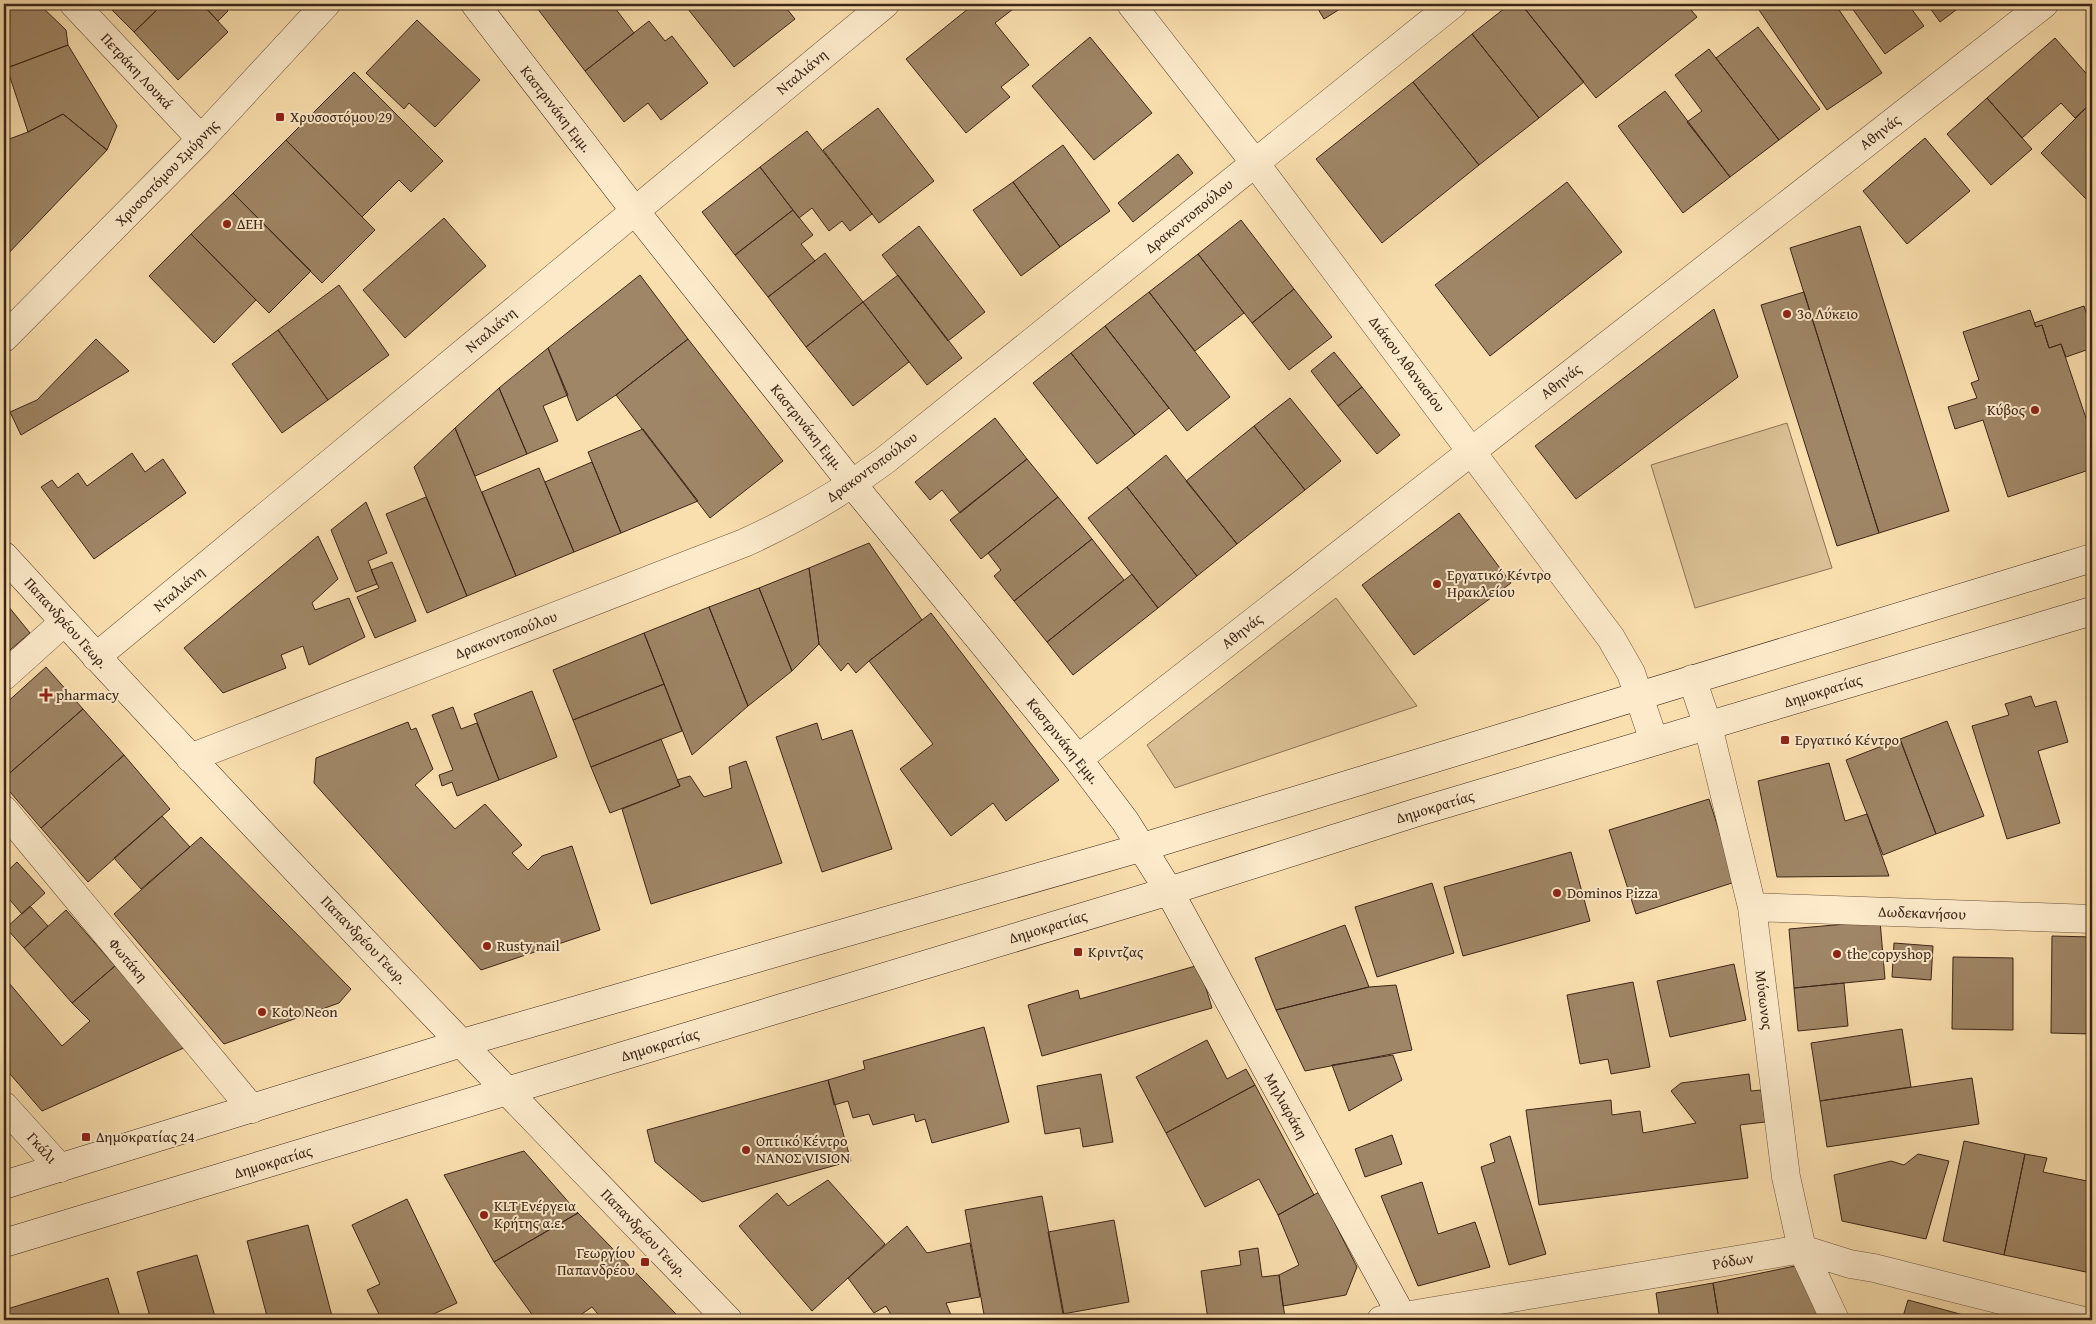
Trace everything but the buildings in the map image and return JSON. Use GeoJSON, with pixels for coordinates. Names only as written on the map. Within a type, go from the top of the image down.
{"type":"FeatureCollection","features":[{"type":"Feature","properties":{"kind":"street","name":"Πετράκη Λουκά"},"geometry":{"type":"LineString","coordinates":[[74,4],[201,138]]}},
{"type":"Feature","properties":{"kind":"street","name":"Χρυσοστόμου Σμύρνης"},"geometry":{"type":"LineString","coordinates":[[4,338],[201,138],[326,4]]}},
{"type":"Feature","properties":{"kind":"street","name":"Καστρινάκη Εμμ."},"geometry":{"type":"LineString","coordinates":[[475,4],[635,211],[853,484],[1078,759],[1143,847],[1169,891]]}},
{"type":"Feature","properties":{"kind":"street","name":"Νταλιάνη"},"geometry":{"type":"LineString","coordinates":[[96,657],[885,4]]}},
{"type":"Feature","properties":{"kind":"street","name":"Διάκου Αθανασίου"},"geometry":{"type":"LineString","coordinates":[[1131,4],[1255,163],[1472,450],[1611,638],[1631,673],[1640,695],[1654,742]]}},
{"type":"Feature","properties":{"kind":"street","name":"Δρακοντοπούλου"},"geometry":{"type":"LineString","coordinates":[[190,758],[744,543],[783,525],[853,484],[1453,4]]}},
{"type":"Feature","properties":{"kind":"street","name":"Αθηνάς"},"geometry":{"type":"LineString","coordinates":[[1078,759],[2044,4]]}},
{"type":"Feature","properties":{"kind":"street","name":"Παπανδρέου Γεωρ."},"geometry":{"type":"LineString","coordinates":[[4,556],[190,758],[728,1320]]}},
{"type":"Feature","properties":{"kind":"street"},"geometry":{"type":"LineString","coordinates":[[4,1185],[462,1043],[1143,847],[2092,558]]}},
{"type":"Feature","properties":{"kind":"street","name":"Δημοκρατίας"},"geometry":{"type":"LineString","coordinates":[[4,1243],[1169,891],[1418,812],[2092,611]]}},
{"type":"Feature","properties":{"kind":"street"},"geometry":{"type":"LineString","coordinates":[[4,676],[64,622]]}},
{"type":"Feature","properties":{"kind":"street","name":"Μύσωνος"},"geometry":{"type":"LineString","coordinates":[[1692,679],[1708,726],[1752,907],[1786,1177],[1802,1250],[1835,1320]]}},
{"type":"Feature","properties":{"kind":"street","name":"Φωτάκη"},"geometry":{"type":"LineString","coordinates":[[4,810],[252,1109]]}},
{"type":"Feature","properties":{"kind":"street","name":"Μηλιαράκη"},"geometry":{"type":"LineString","coordinates":[[1169,891],[1396,1319]]}},
{"type":"Feature","properties":{"kind":"street","name":"Δωδεκανήσου"},"geometry":{"type":"LineString","coordinates":[[1752,907],[2092,919]]}},
{"type":"Feature","properties":{"kind":"street","name":"Γκάλι"},"geometry":{"type":"LineString","coordinates":[[4,1106],[60,1168]]}},
{"type":"Feature","properties":{"kind":"street","name":"Ρόδων"},"geometry":{"type":"LineString","coordinates":[[1396,1319],[1802,1250],[1850,1264],[1874,1268],[2080,1320]]}},
{"type":"Feature","properties":{"kind":"shaded area"},"geometry":{"type":"Polygon","coordinates":[[[1787,423],[1832,568],[1695,608],[1651,465],[1787,423]]]}},
{"type":"Feature","properties":{"kind":"shaded area"},"geometry":{"type":"Polygon","coordinates":[[[1336,598],[1417,706],[1175,788],[1147,745],[1336,598]]]}},
{"type":"Feature","properties":{"kind":"place","name":"Χρυσοστόμου 29"},"geometry":{"type":"Point","coordinates":[280,117]}},
{"type":"Feature","properties":{"kind":"place","name":"ΔΕΗ"},"geometry":{"type":"Point","coordinates":[227,224]}},
{"type":"Feature","properties":{"kind":"place","name":"3ο Λύκειο"},"geometry":{"type":"Point","coordinates":[1787,314]}},
{"type":"Feature","properties":{"kind":"place","name":"Κύβος"},"geometry":{"type":"Point","coordinates":[2035,410]}},
{"type":"Feature","properties":{"kind":"place","name":"Εργατικό Κέντρο Ηρακλείου"},"geometry":{"type":"Point","coordinates":[1437,584]}},
{"type":"Feature","properties":{"kind":"place","name":"pharmacy"},"geometry":{"type":"Point","coordinates":[46,695]}},
{"type":"Feature","properties":{"kind":"place","name":"Εργατικό Κέντρο"},"geometry":{"type":"Point","coordinates":[1785,740]}},
{"type":"Feature","properties":{"kind":"place","name":"Dominos Pizza"},"geometry":{"type":"Point","coordinates":[1557,893]}},
{"type":"Feature","properties":{"kind":"place","name":"Rusty nail"},"geometry":{"type":"Point","coordinates":[487,946]}},
{"type":"Feature","properties":{"kind":"place","name":"Κριντζας"},"geometry":{"type":"Point","coordinates":[1078,952]}},
{"type":"Feature","properties":{"kind":"place","name":"the copyshop"},"geometry":{"type":"Point","coordinates":[1837,954]}},
{"type":"Feature","properties":{"kind":"place","name":"Koto Neon"},"geometry":{"type":"Point","coordinates":[262,1012]}},
{"type":"Feature","properties":{"kind":"place","name":"Δημοκρατίας 24"},"geometry":{"type":"Point","coordinates":[86,1137]}},
{"type":"Feature","properties":{"kind":"place","name":"Οπτικό Κέντρο ΝΑΝΟΣ VISION"},"geometry":{"type":"Point","coordinates":[746,1150]}},
{"type":"Feature","properties":{"kind":"place","name":"KLT Ενέργεια Κρήτης α.ε."},"geometry":{"type":"Point","coordinates":[484,1215]}},
{"type":"Feature","properties":{"kind":"place","name":"Γεωργίου Παπανδρέου"},"geometry":{"type":"Point","coordinates":[645,1262]}}]}
